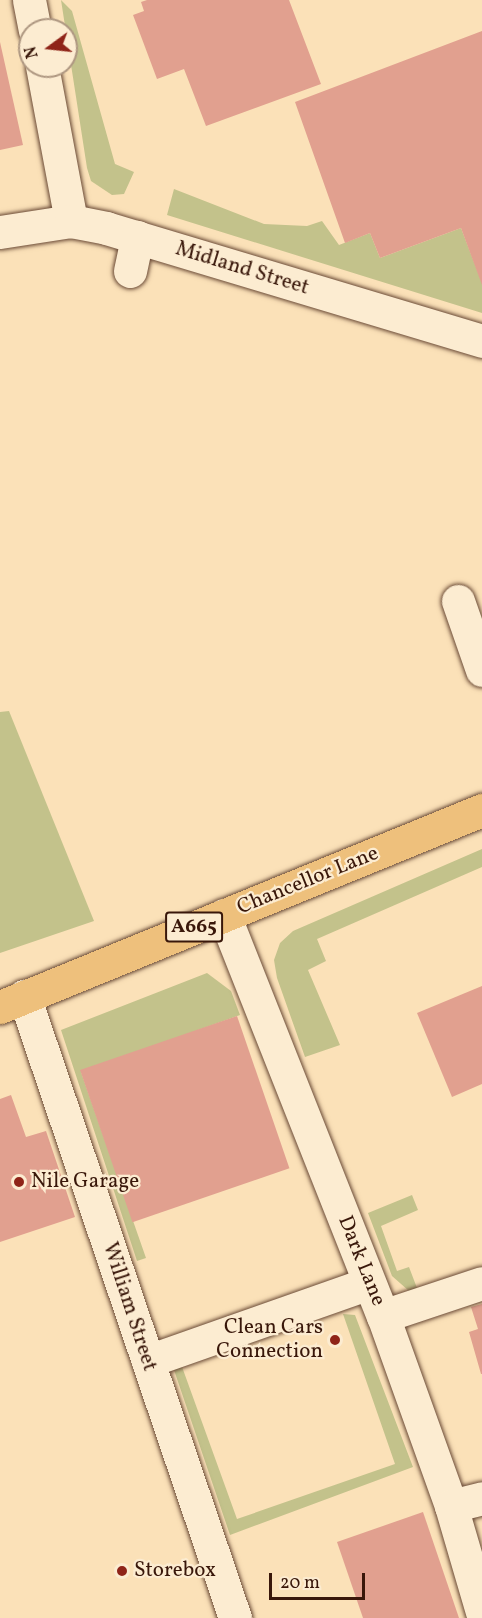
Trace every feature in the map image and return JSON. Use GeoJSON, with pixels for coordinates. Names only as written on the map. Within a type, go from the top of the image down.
{"type":"FeatureCollection","features":[{"type":"Feature","properties":{"kind":"highway","name":"Chancellor Lane"},"geometry":{"type":"LineString","coordinates":[[12,1002],[482,810]]}},
{"type":"Feature","properties":{"kind":"street"},"geometry":{"type":"LineString","coordinates":[[44,78],[71,220]]}},
{"type":"Feature","properties":{"kind":"street","name":"Midland Street"},"geometry":{"type":"LineString","coordinates":[[0,232],[71,220],[137,237],[482,341]]}},
{"type":"Feature","properties":{"kind":"street"},"geometry":{"type":"LineString","coordinates":[[130,271],[137,237]]}},
{"type":"Feature","properties":{"kind":"street"},"geometry":{"type":"LineString","coordinates":[[458,601],[482,670]]}},
{"type":"Feature","properties":{"kind":"street","name":"Dark Lane"},"geometry":{"type":"LineString","coordinates":[[224,915],[383,1316],[451,1506],[482,1612]]}},
{"type":"Feature","properties":{"kind":"street","name":"William Street"},"geometry":{"type":"LineString","coordinates":[[12,1002],[148,1361],[235,1618]]}},
{"type":"Feature","properties":{"kind":"street"},"geometry":{"type":"LineString","coordinates":[[148,1361],[369,1283]]}},
{"type":"Feature","properties":{"kind":"street"},"geometry":{"type":"LineString","coordinates":[[383,1316],[482,1283]]}},
{"type":"Feature","properties":{"kind":"street"},"geometry":{"type":"LineString","coordinates":[[451,1506],[482,1498]]}},
{"type":"Feature","properties":{"kind":"shaded area"},"geometry":{"type":"Polygon","coordinates":[[[61,0],[72,11],[74,18],[64,18],[61,0]]]}},
{"type":"Feature","properties":{"kind":"shaded area"},"geometry":{"type":"Polygon","coordinates":[[[78,32],[115,164],[134,172],[124,194],[112,195],[91,181],[73,78],[78,78],[78,32]]]}},
{"type":"Feature","properties":{"kind":"shaded area"},"geometry":{"type":"Polygon","coordinates":[[[174,189],[264,224],[307,226],[322,221],[339,245],[370,233],[380,258],[461,228],[482,283],[482,313],[167,215],[174,189]]]}},
{"type":"Feature","properties":{"kind":"shaded area"},"geometry":{"type":"Polygon","coordinates":[[[9,711],[94,921],[0,953],[0,712],[9,711]]]}},
{"type":"Feature","properties":{"kind":"shaded area"},"geometry":{"type":"Polygon","coordinates":[[[482,849],[482,867],[317,939],[326,961],[308,970],[340,1045],[305,1057],[277,978],[274,960],[280,943],[293,931],[482,849]]]}},
{"type":"Feature","properties":{"kind":"shaded area"},"geometry":{"type":"Polygon","coordinates":[[[207,973],[231,991],[240,1015],[81,1072],[146,1258],[137,1261],[61,1030],[207,973]]]}},
{"type":"Feature","properties":{"kind":"shaded area"},"geometry":{"type":"Polygon","coordinates":[[[412,1195],[418,1210],[381,1226],[397,1271],[409,1267],[417,1288],[409,1291],[392,1276],[368,1213],[412,1195]]]}},
{"type":"Feature","properties":{"kind":"shaded area"},"geometry":{"type":"Polygon","coordinates":[[[343,1314],[355,1315],[413,1467],[230,1535],[173,1367],[181,1364],[237,1519],[395,1464],[343,1314]]]}},
{"type":"Feature","properties":{"kind":"building"},"geometry":{"type":"Polygon","coordinates":[[[147,0],[289,0],[321,84],[206,126],[184,69],[157,79],[133,15],[144,11],[141,2],[147,0]]]}},
{"type":"Feature","properties":{"kind":"building"},"geometry":{"type":"Polygon","coordinates":[[[482,31],[482,285],[461,228],[380,258],[370,233],[345,243],[295,102],[482,31]]]}},
{"type":"Feature","properties":{"kind":"building"},"geometry":{"type":"Polygon","coordinates":[[[0,42],[23,145],[0,150],[0,42]]]}},
{"type":"Feature","properties":{"kind":"building"},"geometry":{"type":"Polygon","coordinates":[[[482,986],[482,1084],[452,1097],[417,1013],[482,986]]]}},
{"type":"Feature","properties":{"kind":"building"},"geometry":{"type":"Polygon","coordinates":[[[237,1016],[289,1168],[132,1222],[80,1070],[237,1016]]]}},
{"type":"Feature","properties":{"kind":"building"},"geometry":{"type":"Polygon","coordinates":[[[11,1095],[26,1137],[46,1131],[75,1217],[0,1242],[0,1099],[11,1095]]]}},
{"type":"Feature","properties":{"kind":"building"},"geometry":{"type":"Polygon","coordinates":[[[482,1304],[481,1374],[469,1332],[478,1329],[471,1307],[482,1304]]]}},
{"type":"Feature","properties":{"kind":"building"},"geometry":{"type":"Polygon","coordinates":[[[423,1512],[459,1618],[363,1618],[337,1542],[423,1512]]]}},
{"type":"Feature","properties":{"kind":"place","name":"Nile Garage"},"geometry":{"type":"Point","coordinates":[19,1182]}},
{"type":"Feature","properties":{"kind":"place","name":"Clean Cars Connection"},"geometry":{"type":"Point","coordinates":[335,1340]}},
{"type":"Feature","properties":{"kind":"place","name":"Storebox"},"geometry":{"type":"Point","coordinates":[122,1571]}}]}
